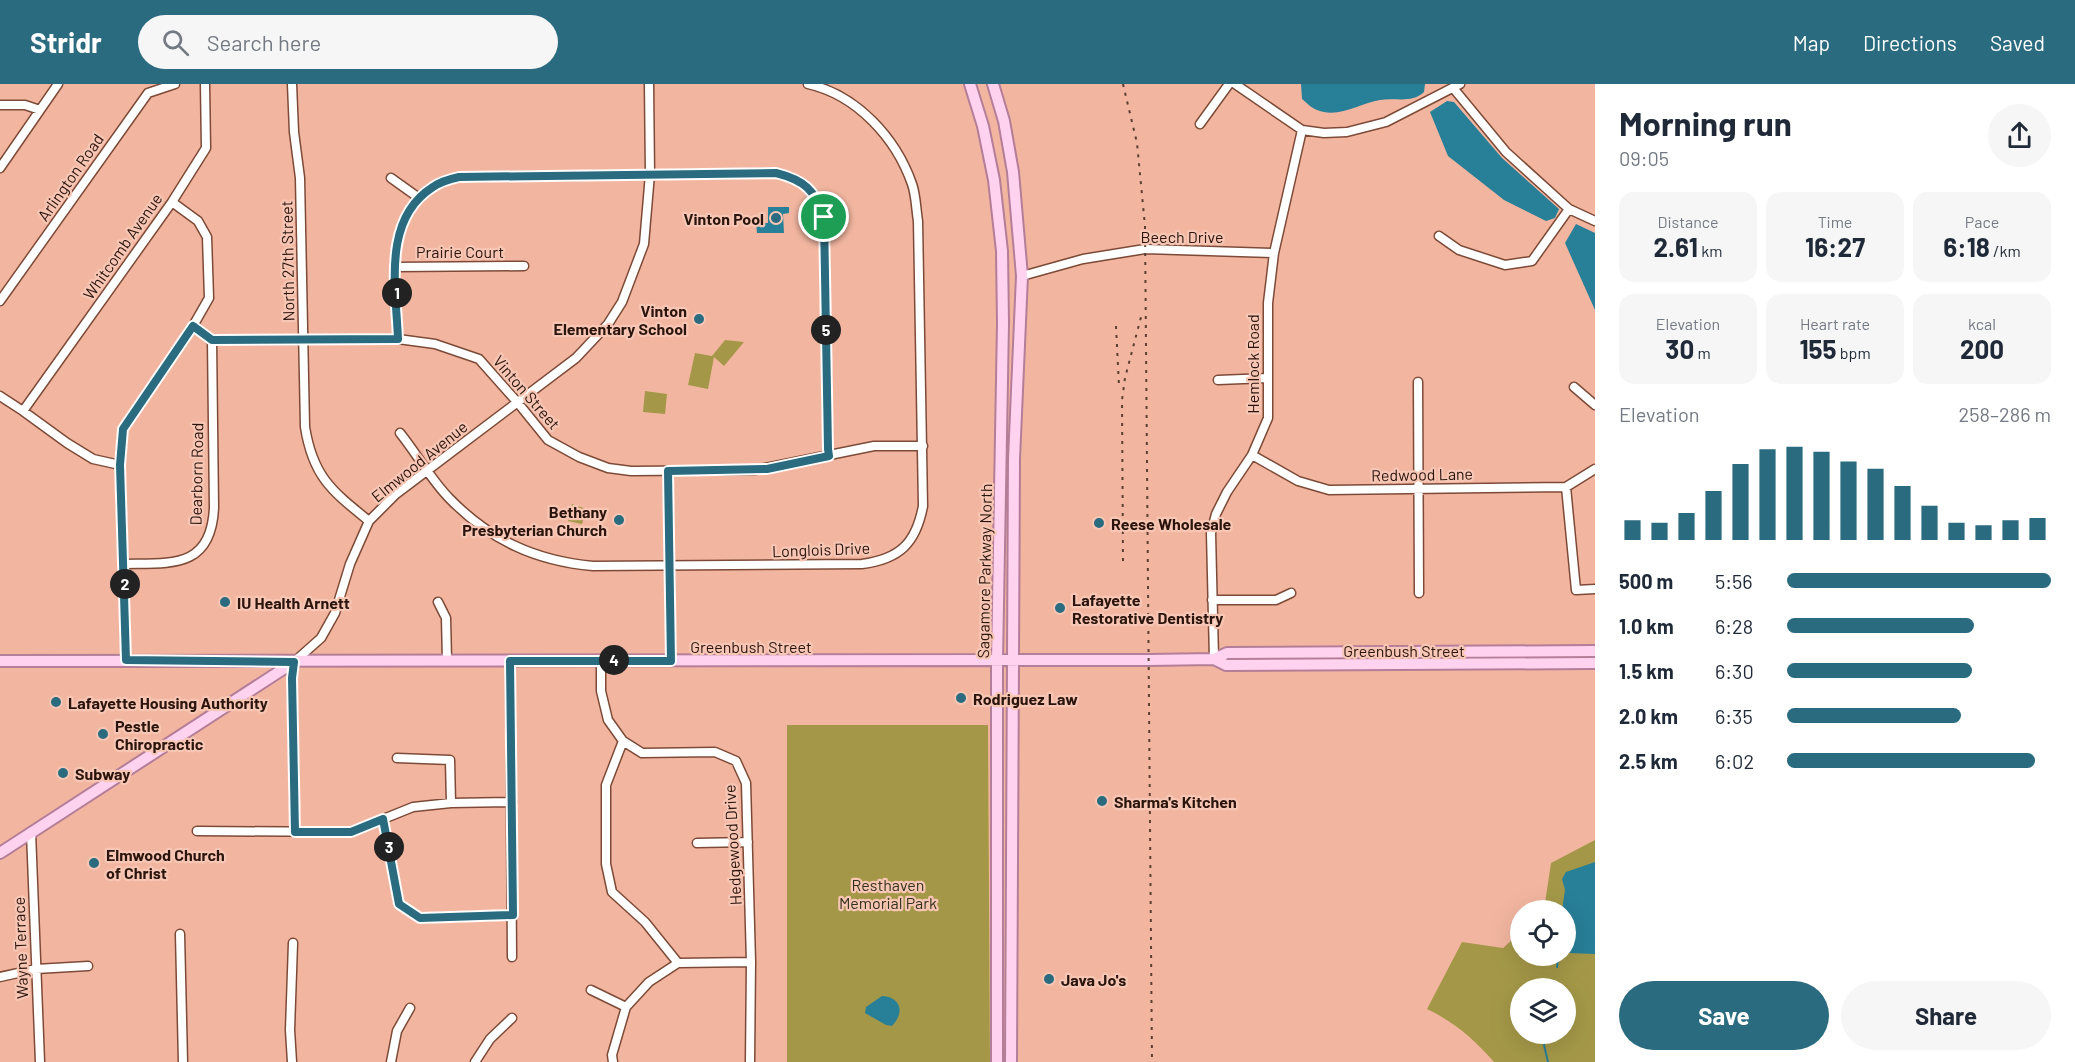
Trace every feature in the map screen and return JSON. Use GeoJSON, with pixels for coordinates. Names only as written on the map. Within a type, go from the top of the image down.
{"type":"FeatureCollection","features":[{"type":"Feature","properties":{"kind":"main road","name":"Sagamore Parkway North"},"geometry":{"type":"LineString","coordinates":[[970,84],[983,126],[994,180],[1002,251],[1003,323],[997,661],[997,1062]]}},
{"type":"Feature","properties":{"kind":"main road","name":"Sagamore Parkway North"},"geometry":{"type":"LineString","coordinates":[[993,84],[1004,121],[1013,172],[1022,276],[1014,459],[1011,1062]]}},
{"type":"Feature","properties":{"kind":"main road","name":"Greenbush Street"},"geometry":{"type":"LineString","coordinates":[[0,661],[1013,661],[1214,659],[1227,653],[1595,651]]}},
{"type":"Feature","properties":{"kind":"main road","name":"Greenbush Street"},"geometry":{"type":"LineString","coordinates":[[1214,659],[1226,665],[1595,663]]}},
{"type":"Feature","properties":{"kind":"main road","name":"Elmwood Avenue"},"geometry":{"type":"LineString","coordinates":[[0,853],[294,662]]}},
{"type":"Feature","properties":{"kind":"street"},"geometry":{"type":"LineString","coordinates":[[0,168],[58,84]]}},
{"type":"Feature","properties":{"kind":"street","name":"Arlington Road"},"geometry":{"type":"LineString","coordinates":[[0,301],[148,93],[175,84]]}},
{"type":"Feature","properties":{"kind":"street","name":"Whitcomb Avenue"},"geometry":{"type":"LineString","coordinates":[[23,411],[172,202],[206,147],[205,84]]}},
{"type":"Feature","properties":{"kind":"street","name":"North 27th Street"},"geometry":{"type":"LineString","coordinates":[[292,84],[294,132],[300,178],[305,427],[308,446],[314,465],[327,484],[369,521]]}},
{"type":"Feature","properties":{"kind":"street","name":"Elmwood Avenue"},"geometry":{"type":"LineString","coordinates":[[294,662],[321,638],[335,613],[350,564],[369,521],[396,494],[576,358],[608,324],[622,302],[644,244],[650,174],[649,84]]}},
{"type":"Feature","properties":{"kind":"street","name":"Longlois Drive"},"geometry":{"type":"LineString","coordinates":[[400,432],[448,498],[471,519],[499,538],[528,552],[564,563],[593,566],[862,564],[879,562],[897,553],[920,527],[923,506],[918,221],[913,185],[900,157],[880,127],[853,105],[822,87],[808,84]]}},
{"type":"Feature","properties":{"kind":"street"},"geometry":{"type":"LineString","coordinates":[[1200,124],[1229,84]]}},
{"type":"Feature","properties":{"kind":"street"},"geometry":{"type":"LineString","coordinates":[[1235,84],[1302,130],[1324,133],[1347,132],[1386,122],[1457,86],[1506,153],[1569,209],[1595,221]]}},
{"type":"Feature","properties":{"kind":"street"},"geometry":{"type":"LineString","coordinates":[[0,105],[25,105],[40,110]]}},
{"type":"Feature","properties":{"kind":"street","name":"Hemlock Road"},"geometry":{"type":"LineString","coordinates":[[1214,659],[1211,533],[1216,514],[1227,492],[1252,455],[1268,418],[1268,303],[1274,253],[1302,130]]}},
{"type":"Feature","properties":{"kind":"street"},"geometry":{"type":"LineString","coordinates":[[398,339],[397,241],[402,224],[418,198],[434,186],[459,177],[776,173],[792,177],[807,187],[818,200],[824,217],[829,456]]}},
{"type":"Feature","properties":{"kind":"street"},"geometry":{"type":"LineString","coordinates":[[391,178],[418,198]]}},
{"type":"Feature","properties":{"kind":"street"},"geometry":{"type":"LineString","coordinates":[[126,660],[120,465],[123,429],[193,326],[209,298],[207,237],[198,221],[172,202]]}},
{"type":"Feature","properties":{"kind":"street"},"geometry":{"type":"LineString","coordinates":[[1439,236],[1459,250],[1505,265],[1532,261],[1569,209]]}},
{"type":"Feature","properties":{"kind":"street","name":"Beech Drive"},"geometry":{"type":"LineString","coordinates":[[1022,276],[1083,259],[1145,249],[1274,253]]}},
{"type":"Feature","properties":{"kind":"street","name":"Prairie Court"},"geometry":{"type":"LineString","coordinates":[[396,267],[524,266]]}},
{"type":"Feature","properties":{"kind":"street"},"geometry":{"type":"LineString","coordinates":[[193,326],[212,340]]}},
{"type":"Feature","properties":{"kind":"street","name":"Vinton Street"},"geometry":{"type":"LineString","coordinates":[[212,340],[398,339],[435,344],[479,359],[548,440],[579,457],[608,468],[631,471],[761,470],[874,446],[923,446]]}},
{"type":"Feature","properties":{"kind":"street","name":"Dearborn Road"},"geometry":{"type":"LineString","coordinates":[[124,564],[174,564],[192,556],[210,534],[214,508],[212,340]]}},
{"type":"Feature","properties":{"kind":"street"},"geometry":{"type":"LineString","coordinates":[[1218,380],[1268,378]]}},
{"type":"Feature","properties":{"kind":"street"},"geometry":{"type":"LineString","coordinates":[[1418,382],[1419,593]]}},
{"type":"Feature","properties":{"kind":"street"},"geometry":{"type":"LineString","coordinates":[[1574,387],[1595,405]]}},
{"type":"Feature","properties":{"kind":"street"},"geometry":{"type":"LineString","coordinates":[[0,396],[93,459],[120,465]]}},
{"type":"Feature","properties":{"kind":"street","name":"Redwood Lane"},"geometry":{"type":"LineString","coordinates":[[1252,455],[1298,482],[1329,490],[1566,487]]}},
{"type":"Feature","properties":{"kind":"street"},"geometry":{"type":"LineString","coordinates":[[1595,469],[1566,487],[1576,590],[1595,589]]}},
{"type":"Feature","properties":{"kind":"street"},"geometry":{"type":"LineString","coordinates":[[668,471],[671,661]]}},
{"type":"Feature","properties":{"kind":"street"},"geometry":{"type":"LineString","coordinates":[[1212,600],[1276,600],[1291,593]]}},
{"type":"Feature","properties":{"kind":"street"},"geometry":{"type":"LineString","coordinates":[[438,602],[446,618],[447,660]]}},
{"type":"Feature","properties":{"kind":"street"},"geometry":{"type":"LineString","coordinates":[[601,660],[601,691],[608,720],[623,741],[606,785],[606,864],[612,892],[645,922],[678,963]]}},
{"type":"Feature","properties":{"kind":"street"},"geometry":{"type":"LineString","coordinates":[[510,661],[512,957]]}},
{"type":"Feature","properties":{"kind":"street"},"geometry":{"type":"LineString","coordinates":[[294,662],[292,678],[295,832]]}},
{"type":"Feature","properties":{"kind":"street","name":"Hedgewood Drive"},"geometry":{"type":"LineString","coordinates":[[623,741],[642,753],[715,752],[736,761],[746,783],[751,962],[750,1062]]}},
{"type":"Feature","properties":{"kind":"street"},"geometry":{"type":"LineString","coordinates":[[397,758],[450,760],[451,803]]}},
{"type":"Feature","properties":{"kind":"street"},"geometry":{"type":"LineString","coordinates":[[197,831],[351,832],[412,807],[451,803],[512,802]]}},
{"type":"Feature","properties":{"kind":"street"},"geometry":{"type":"LineString","coordinates":[[383,819],[399,904],[420,918],[513,915]]}},
{"type":"Feature","properties":{"kind":"street","name":"Wayne Terrace"},"geometry":{"type":"LineString","coordinates":[[31,832],[40,1062]]}},
{"type":"Feature","properties":{"kind":"street"},"geometry":{"type":"LineString","coordinates":[[697,843],[748,842]]}},
{"type":"Feature","properties":{"kind":"street"},"geometry":{"type":"LineString","coordinates":[[180,934],[183,1062]]}},
{"type":"Feature","properties":{"kind":"street"},"geometry":{"type":"LineString","coordinates":[[292,1062],[290,1030],[293,943]]}},
{"type":"Feature","properties":{"kind":"street"},"geometry":{"type":"LineString","coordinates":[[613,1062],[612,1055],[626,1007],[649,981],[678,963],[751,962]]}},
{"type":"Feature","properties":{"kind":"street"},"geometry":{"type":"LineString","coordinates":[[0,977],[36,969],[88,966]]}},
{"type":"Feature","properties":{"kind":"street"},"geometry":{"type":"LineString","coordinates":[[591,990],[626,1007]]}},
{"type":"Feature","properties":{"kind":"street"},"geometry":{"type":"LineString","coordinates":[[391,1062],[397,1031],[410,1008]]}},
{"type":"Feature","properties":{"kind":"street"},"geometry":{"type":"LineString","coordinates":[[475,1062],[490,1039],[512,1018]]}},
{"type":"Feature","properties":{"kind":"green space"},"geometry":{"type":"Polygon","coordinates":[[[725,340],[744,342],[724,366],[714,357],[708,389],[688,385],[695,353],[712,356],[725,340]]]}},
{"type":"Feature","properties":{"kind":"green space"},"geometry":{"type":"Polygon","coordinates":[[[645,391],[667,394],[665,414],[643,412],[645,391]]]}},
{"type":"Feature","properties":{"kind":"green space"},"geometry":{"type":"Polygon","coordinates":[[[572,504],[586,509],[582,524],[568,521],[572,504]]]}},
{"type":"Feature","properties":{"kind":"green space","name":"Resthaven Memorial Park"},"geometry":{"type":"Polygon","coordinates":[[[787,725],[988,725],[990,1062],[787,1062],[787,725]]]}},
{"type":"Feature","properties":{"kind":"green space"},"geometry":{"type":"Polygon","coordinates":[[[1595,840],[1595,1062],[1494,1062],[1463,1032],[1427,1009],[1462,942],[1503,948],[1510,942],[1510,966],[1576,966],[1576,900],[1545,900],[1551,863],[1595,840]]]}},
{"type":"Feature","properties":{"kind":"water"},"geometry":{"type":"Polygon","coordinates":[[[1301,84],[1425,84],[1424,92],[1414,98],[1380,100],[1333,113],[1315,109],[1302,99],[1301,84]]]}},
{"type":"Feature","properties":{"kind":"water"},"geometry":{"type":"Polygon","coordinates":[[[1447,101],[1454,102],[1502,158],[1559,209],[1555,218],[1546,221],[1504,200],[1448,156],[1430,112],[1447,101]]]}},
{"type":"Feature","properties":{"kind":"water","name":"Vinton Pool"},"geometry":{"type":"Polygon","coordinates":[[[768,207],[789,207],[789,213],[783,214],[784,233],[757,233],[756,223],[768,223],[768,207]]]}},
{"type":"Feature","properties":{"kind":"water"},"geometry":{"type":"Polygon","coordinates":[[[1576,224],[1595,233],[1595,310],[1565,243],[1576,224]]]}},
{"type":"Feature","properties":{"kind":"water"},"geometry":{"type":"Polygon","coordinates":[[[1595,862],[1595,954],[1576,953],[1576,900],[1564,900],[1565,890],[1562,879],[1566,872],[1595,862]]]}},
{"type":"Feature","properties":{"kind":"water"},"geometry":{"type":"Polygon","coordinates":[[[882,996],[893,999],[899,1006],[899,1016],[892,1026],[865,1013],[866,1007],[882,996]]]}},
{"type":"Feature","properties":{"kind":"waterway"},"geometry":{"type":"LineString","coordinates":[[1544,1044],[1548,1062]]}},
{"type":"Feature","properties":{"kind":"railway"},"geometry":{"type":"LineString","coordinates":[[1123,84],[1137,143],[1145,226],[1152,1062]]}},
{"type":"Feature","properties":{"kind":"railway"},"geometry":{"type":"LineString","coordinates":[[1123,561],[1122,400],[1125,378],[1141,317]]}},
{"type":"Feature","properties":{"kind":"railway"},"geometry":{"type":"LineString","coordinates":[[1116,326],[1119,386]]}},
{"type":"Feature","properties":{"kind":"place","name":"Vinton Pool"},"geometry":{"type":"Point","coordinates":[776,218]}},
{"type":"Feature","properties":{"kind":"place","name":"Vinton Elementary School"},"geometry":{"type":"Point","coordinates":[699,319]}},
{"type":"Feature","properties":{"kind":"place","name":"Bethany Presbyterian Church"},"geometry":{"type":"Point","coordinates":[619,520]}},
{"type":"Feature","properties":{"kind":"place","name":"Reese Wholesale"},"geometry":{"type":"Point","coordinates":[1099,523]}},
{"type":"Feature","properties":{"kind":"place","name":"IU Health Arnett"},"geometry":{"type":"Point","coordinates":[225,602]}},
{"type":"Feature","properties":{"kind":"place","name":"Lafayette Restorative Dentistry"},"geometry":{"type":"Point","coordinates":[1060,608]}},
{"type":"Feature","properties":{"kind":"place","name":"Rodriguez Law"},"geometry":{"type":"Point","coordinates":[961,698]}},
{"type":"Feature","properties":{"kind":"place","name":"Lafayette Housing Authority"},"geometry":{"type":"Point","coordinates":[56,702]}},
{"type":"Feature","properties":{"kind":"place","name":"Pestle Chiropractic"},"geometry":{"type":"Point","coordinates":[103,734]}},
{"type":"Feature","properties":{"kind":"place","name":"Subway"},"geometry":{"type":"Point","coordinates":[63,773]}},
{"type":"Feature","properties":{"kind":"place","name":"Sharma's Kitchen"},"geometry":{"type":"Point","coordinates":[1102,801]}},
{"type":"Feature","properties":{"kind":"place","name":"Elmwood Church of Christ"},"geometry":{"type":"Point","coordinates":[94,863]}},
{"type":"Feature","properties":{"kind":"place","name":"Java Jo's"},"geometry":{"type":"Point","coordinates":[1049,979]}},
{"type":"Feature","properties":{"kind":"route"},"geometry":{"type":"LineString","coordinates":[[776,173],[792,177],[807,187],[818,200],[824,217],[829,456],[767,469],[668,471],[671,661],[510,661],[513,915],[420,918],[399,904],[383,819],[351,832],[295,832],[292,678],[294,662],[126,660],[120,465],[123,429],[193,326],[212,340],[398,339],[396,267],[397,241],[402,224],[418,198],[434,186],[459,177],[776,173]]}}]}
